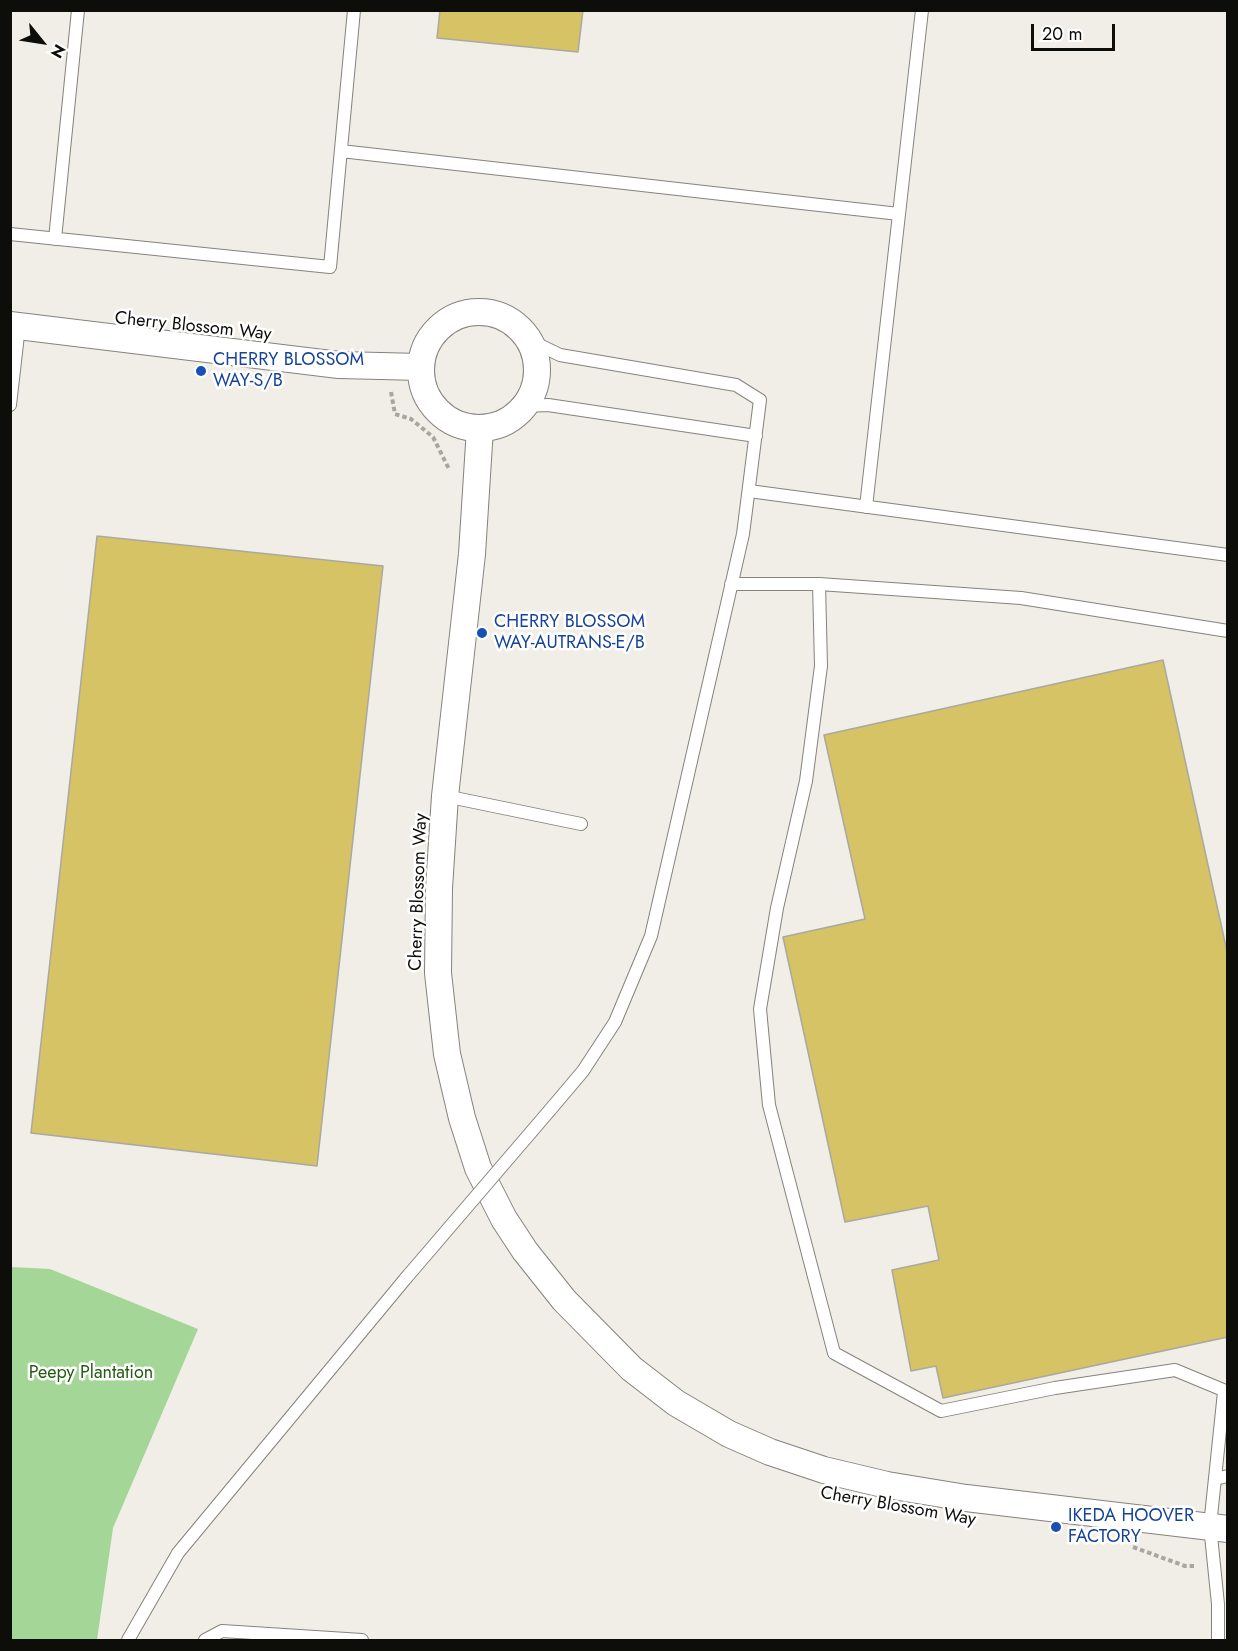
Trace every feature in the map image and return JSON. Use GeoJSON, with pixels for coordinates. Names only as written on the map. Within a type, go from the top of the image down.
{"type":"FeatureCollection","features":[{"type":"Feature","properties":{"kind":"street"},"geometry":{"type":"LineString","coordinates":[[484,311],[503,316],[519,326],[531,341],[536,357],[537,374],[533,392],[525,406],[512,418],[496,425],[480,428],[461,425],[438,410],[423,386],[421,367],[424,349],[434,332],[448,320],[466,313],[484,311]]}},
{"type":"Feature","properties":{"kind":"street","name":"Cherry Blossom Way"},"geometry":{"type":"LineString","coordinates":[[15,325],[339,365],[387,368],[421,367]]}},
{"type":"Feature","properties":{"kind":"street","name":"Cherry Blossom Way"},"geometry":{"type":"LineString","coordinates":[[480,428],[472,554],[445,796],[439,888],[438,973],[447,1054],[462,1118],[478,1168],[504,1219],[564,1300],[597,1336],[632,1369],[676,1403],[729,1434],[824,1470],[887,1485],[966,1498],[1219,1527]]}},
{"type":"Feature","properties":{"kind":"lane"},"geometry":{"type":"LineString","coordinates":[[55,239],[78,10]]}},
{"type":"Feature","properties":{"kind":"lane"},"geometry":{"type":"LineString","coordinates":[[10,234],[330,267],[354,10]]}},
{"type":"Feature","properties":{"kind":"lane"},"geometry":{"type":"LineString","coordinates":[[866,507],[922,10]]}},
{"type":"Feature","properties":{"kind":"lane"},"geometry":{"type":"LineString","coordinates":[[341,151],[899,214]]}},
{"type":"Feature","properties":{"kind":"lane"},"geometry":{"type":"LineString","coordinates":[[10,405],[15,325]]}},
{"type":"Feature","properties":{"kind":"lane"},"geometry":{"type":"LineString","coordinates":[[128,1641],[178,1553],[406,1278],[584,1071],[615,1022],[651,936],[743,534],[760,400],[736,385],[560,355],[531,341]]}},
{"type":"Feature","properties":{"kind":"lane"},"geometry":{"type":"LineString","coordinates":[[525,406],[548,405],[756,436]]}},
{"type":"Feature","properties":{"kind":"lane"},"geometry":{"type":"LineString","coordinates":[[749,491],[1227,555]]}},
{"type":"Feature","properties":{"kind":"lane"},"geometry":{"type":"LineString","coordinates":[[731,584],[819,584],[1021,598],[1227,631]]}},
{"type":"Feature","properties":{"kind":"lane"},"geometry":{"type":"LineString","coordinates":[[819,584],[821,666],[806,781],[777,908],[760,1009],[769,1105],[834,1353],[941,1411],[1055,1388],[1175,1370],[1226,1392],[1215,1479],[1219,1527],[1215,1567],[1220,1641]]}},
{"type":"Feature","properties":{"kind":"lane"},"geometry":{"type":"LineString","coordinates":[[445,796],[581,825]]}},
{"type":"Feature","properties":{"kind":"lane"},"geometry":{"type":"LineString","coordinates":[[1215,1479],[1227,1476]]}},
{"type":"Feature","properties":{"kind":"lane"},"geometry":{"type":"LineString","coordinates":[[1220,1641],[1227,1624]]}},
{"type":"Feature","properties":{"kind":"lane"},"geometry":{"type":"LineString","coordinates":[[205,1641],[222,1631],[362,1641]]}},
{"type":"Feature","properties":{"kind":"path"},"geometry":{"type":"LineString","coordinates":[[387,368],[395,414],[411,419],[433,437],[442,450],[450,473]]}},
{"type":"Feature","properties":{"kind":"path"},"geometry":{"type":"LineString","coordinates":[[1125,1545],[1152,1552],[1185,1566],[1215,1567]]}},
{"type":"Feature","properties":{"kind":"green space","name":"Peepy Plantation"},"geometry":{"type":"Polygon","coordinates":[[[11,1267],[50,1269],[198,1329],[113,1528],[97,1640],[11,1640],[11,1267]]]}},
{"type":"Feature","properties":{"kind":"building"},"geometry":{"type":"Polygon","coordinates":[[[440,10],[583,10],[578,52],[437,38],[440,10]]]}},
{"type":"Feature","properties":{"kind":"building"},"geometry":{"type":"Polygon","coordinates":[[[97,536],[383,566],[317,1166],[31,1133],[97,536]]]}},
{"type":"Feature","properties":{"kind":"building"},"geometry":{"type":"Polygon","coordinates":[[[1163,660],[1228,956],[1228,1337],[943,1398],[936,1366],[911,1371],[892,1270],[939,1260],[928,1206],[845,1222],[783,937],[865,919],[824,735],[1163,660]]]}},
{"type":"Feature","properties":{"kind":"place","name":"CHERRY BLOSSOM WAY-S/B"},"geometry":{"type":"Point","coordinates":[201,371]}},
{"type":"Feature","properties":{"kind":"place","name":"CHERRY BLOSSOM WAY-AUTRANS-E/B"},"geometry":{"type":"Point","coordinates":[482,633]}},
{"type":"Feature","properties":{"kind":"place","name":"IKEDA HOOVER FACTORY"},"geometry":{"type":"Point","coordinates":[1056,1527]}}]}
